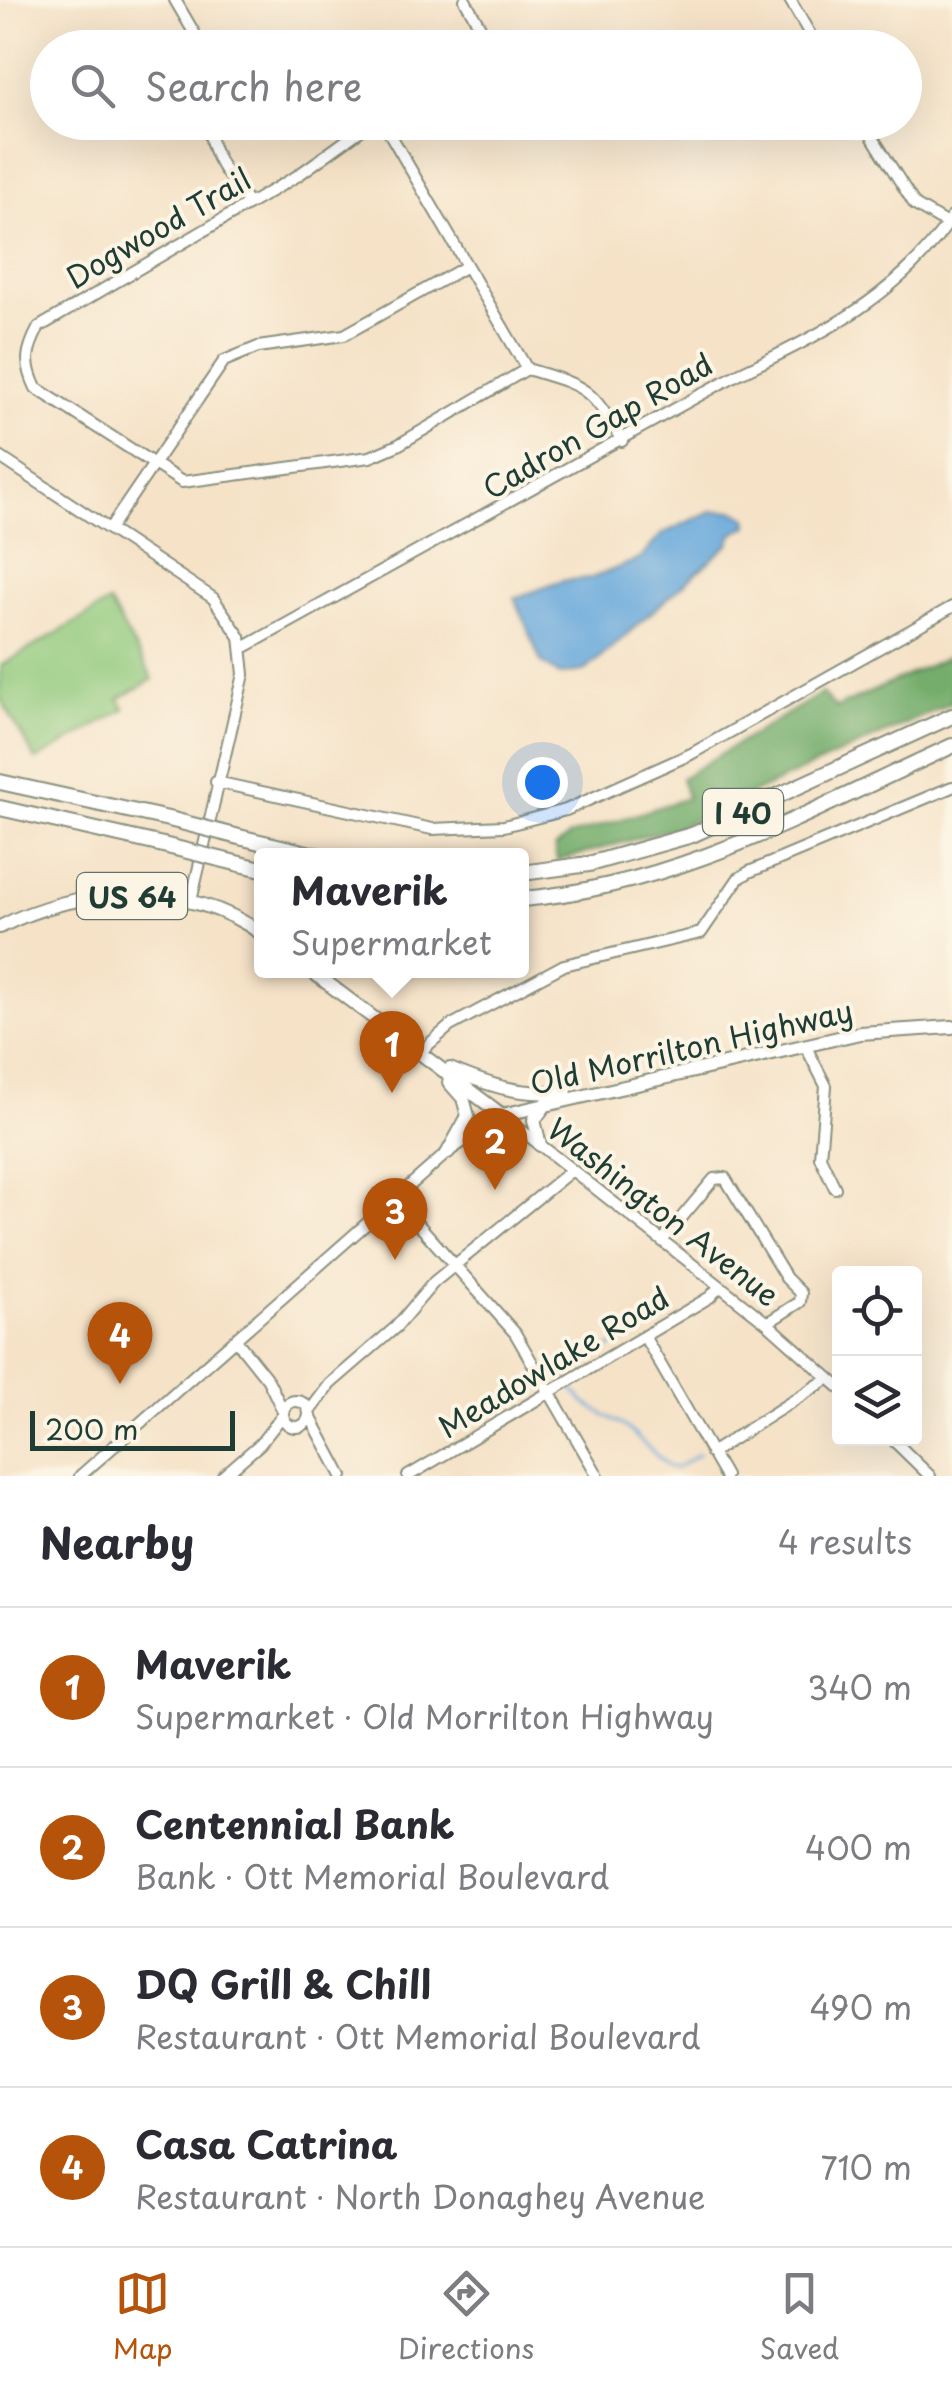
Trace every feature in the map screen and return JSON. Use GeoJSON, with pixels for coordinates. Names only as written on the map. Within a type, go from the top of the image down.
{"type":"FeatureCollection","features":[{"type":"Feature","properties":{"kind":"highway","name":"I 40"},"geometry":{"type":"LineString","coordinates":[[529,872],[589,864],[692,835],[952,716]]}},
{"type":"Feature","properties":{"kind":"highway","name":"I 40"},"geometry":{"type":"LineString","coordinates":[[529,898],[628,884],[705,858],[952,746]]}},
{"type":"Feature","properties":{"kind":"highway"},"geometry":{"type":"LineString","coordinates":[[869,784],[952,754]]}},
{"type":"Feature","properties":{"kind":"highway"},"geometry":{"type":"LineString","coordinates":[[0,782],[286,848]]}},
{"type":"Feature","properties":{"kind":"highway"},"geometry":{"type":"LineString","coordinates":[[0,808],[254,867]]}},
{"type":"Feature","properties":{"kind":"main road","name":"US 64"},"geometry":{"type":"LineString","coordinates":[[0,927],[68,901],[115,896],[191,901],[254,930]]}},
{"type":"Feature","properties":{"kind":"main road","name":"Old Morrilton Highway"},"geometry":{"type":"LineString","coordinates":[[321,978],[502,1115],[805,1045],[901,1027],[952,1027]]}},
{"type":"Feature","properties":{"kind":"main road"},"geometry":{"type":"LineString","coordinates":[[420,1052],[490,1085],[526,1092],[658,1078]]}},
{"type":"Feature","properties":{"kind":"main road"},"geometry":{"type":"LineString","coordinates":[[420,1052],[456,1089],[468,1108],[464,1129],[448,1152]]}},
{"type":"Feature","properties":{"kind":"main road"},"geometry":{"type":"LineString","coordinates":[[534,1141],[534,1120],[547,1102]]}},
{"type":"Feature","properties":{"kind":"street"},"geometry":{"type":"LineString","coordinates":[[175,0],[192,30]]}},
{"type":"Feature","properties":{"kind":"street"},"geometry":{"type":"LineString","coordinates":[[466,0],[482,30]]}},
{"type":"Feature","properties":{"kind":"street"},"geometry":{"type":"LineString","coordinates":[[790,0],[808,30]]}},
{"type":"Feature","properties":{"kind":"street"},"geometry":{"type":"LineString","coordinates":[[208,140],[248,203]]}},
{"type":"Feature","properties":{"kind":"street","name":"Dogwood Trail"},"geometry":{"type":"LineString","coordinates":[[347,140],[297,176],[39,327],[28,346],[25,367],[36,388],[151,466],[182,482],[370,457],[398,445],[527,369]]}},
{"type":"Feature","properties":{"kind":"street"},"geometry":{"type":"LineString","coordinates":[[393,140],[527,369],[584,386],[622,441]]}},
{"type":"Feature","properties":{"kind":"street"},"geometry":{"type":"LineString","coordinates":[[874,140],[915,205],[950,220]]}},
{"type":"Feature","properties":{"kind":"street","name":"Cadron Gap Road"},"geometry":{"type":"LineString","coordinates":[[243,648],[738,374],[794,348],[901,281],[929,253],[950,220]]}},
{"type":"Feature","properties":{"kind":"street"},"geometry":{"type":"LineString","coordinates":[[110,528],[224,361],[258,347],[344,334],[467,266]]}},
{"type":"Feature","properties":{"kind":"street"},"geometry":{"type":"LineString","coordinates":[[0,457],[213,598],[229,614],[243,648],[244,674],[191,901]]}},
{"type":"Feature","properties":{"kind":"street"},"geometry":{"type":"LineString","coordinates":[[216,782],[432,829],[519,822],[566,810],[691,754],[952,607]]}},
{"type":"Feature","properties":{"kind":"street"},"geometry":{"type":"LineString","coordinates":[[420,1052],[450,1026],[564,965],[701,933],[738,879],[750,872],[952,787]]}},
{"type":"Feature","properties":{"kind":"street"},"geometry":{"type":"LineString","coordinates":[[805,1045],[826,1086],[820,1157],[836,1188]]}},
{"type":"Feature","properties":{"kind":"street"},"geometry":{"type":"LineString","coordinates":[[80,1476],[448,1152],[502,1115]]}},
{"type":"Feature","properties":{"kind":"street","name":"Washington Avenue"},"geometry":{"type":"LineString","coordinates":[[502,1115],[767,1322],[832,1381]]}},
{"type":"Feature","properties":{"kind":"street"},"geometry":{"type":"LineString","coordinates":[[476,1132],[502,1130],[534,1141]]}},
{"type":"Feature","properties":{"kind":"street"},"geometry":{"type":"LineString","coordinates":[[260,1444],[295,1427],[330,1384],[396,1326],[457,1263],[574,1171]]}},
{"type":"Feature","properties":{"kind":"street"},"geometry":{"type":"LineString","coordinates":[[662,1241],[714,1179],[725,1178],[786,1278],[801,1293],[800,1302],[767,1322]]}},
{"type":"Feature","properties":{"kind":"street"},"geometry":{"type":"LineString","coordinates":[[396,1198],[515,1333],[598,1476]]}},
{"type":"Feature","properties":{"kind":"street","name":"Meadowlake Road"},"geometry":{"type":"LineString","coordinates":[[408,1476],[710,1298],[720,1286]]}},
{"type":"Feature","properties":{"kind":"street"},"geometry":{"type":"LineString","coordinates":[[644,1336],[725,1476]]}},
{"type":"Feature","properties":{"kind":"street"},"geometry":{"type":"LineString","coordinates":[[236,1340],[268,1380],[283,1413],[295,1427],[326,1449]]}},
{"type":"Feature","properties":{"kind":"street"},"geometry":{"type":"LineString","coordinates":[[711,1453],[829,1378]]}},
{"type":"Feature","properties":{"kind":"street"},"geometry":{"type":"LineString","coordinates":[[268,1380],[309,1414],[342,1476]]}},
{"type":"Feature","properties":{"kind":"street"},"geometry":{"type":"LineString","coordinates":[[223,1476],[260,1444],[283,1413],[330,1384]]}},
{"type":"Feature","properties":{"kind":"street"},"geometry":{"type":"LineString","coordinates":[[899,1446],[930,1476]]}},
{"type":"Feature","properties":{"kind":"green space"},"geometry":{"type":"Polygon","coordinates":[[[109,603],[153,679],[119,699],[125,709],[36,760],[0,698],[0,666],[109,603]]]}},
{"type":"Feature","properties":{"kind":"green space"},"geometry":{"type":"Polygon","coordinates":[[[952,655],[952,703],[678,827],[557,861],[555,848],[569,836],[687,798],[681,778],[822,693],[836,708],[952,655]]]}},
{"type":"Feature","properties":{"kind":"water"},"geometry":{"type":"Polygon","coordinates":[[[712,511],[735,511],[747,518],[748,526],[733,534],[729,544],[586,670],[560,675],[541,662],[515,598],[563,581],[592,578],[640,559],[662,534],[712,511]]]}},
{"type":"Feature","properties":{"kind":"waterway"},"geometry":{"type":"LineString","coordinates":[[568,1379],[567,1373],[636,1333]]}},
{"type":"Feature","properties":{"kind":"waterway"},"geometry":{"type":"LineString","coordinates":[[570,1386],[585,1403],[627,1428],[669,1467],[676,1468],[699,1454]]}},
{"type":"Feature","properties":{"kind":"place","name":"Maverik"},"geometry":{"type":"Point","coordinates":[392,1093]}},
{"type":"Feature","properties":{"kind":"place","name":"Centennial Bank"},"geometry":{"type":"Point","coordinates":[495,1190]}},
{"type":"Feature","properties":{"kind":"place","name":"DQ Grill & Chill"},"geometry":{"type":"Point","coordinates":[395,1260]}},
{"type":"Feature","properties":{"kind":"place","name":"Casa Catrina"},"geometry":{"type":"Point","coordinates":[120,1384]}}]}
